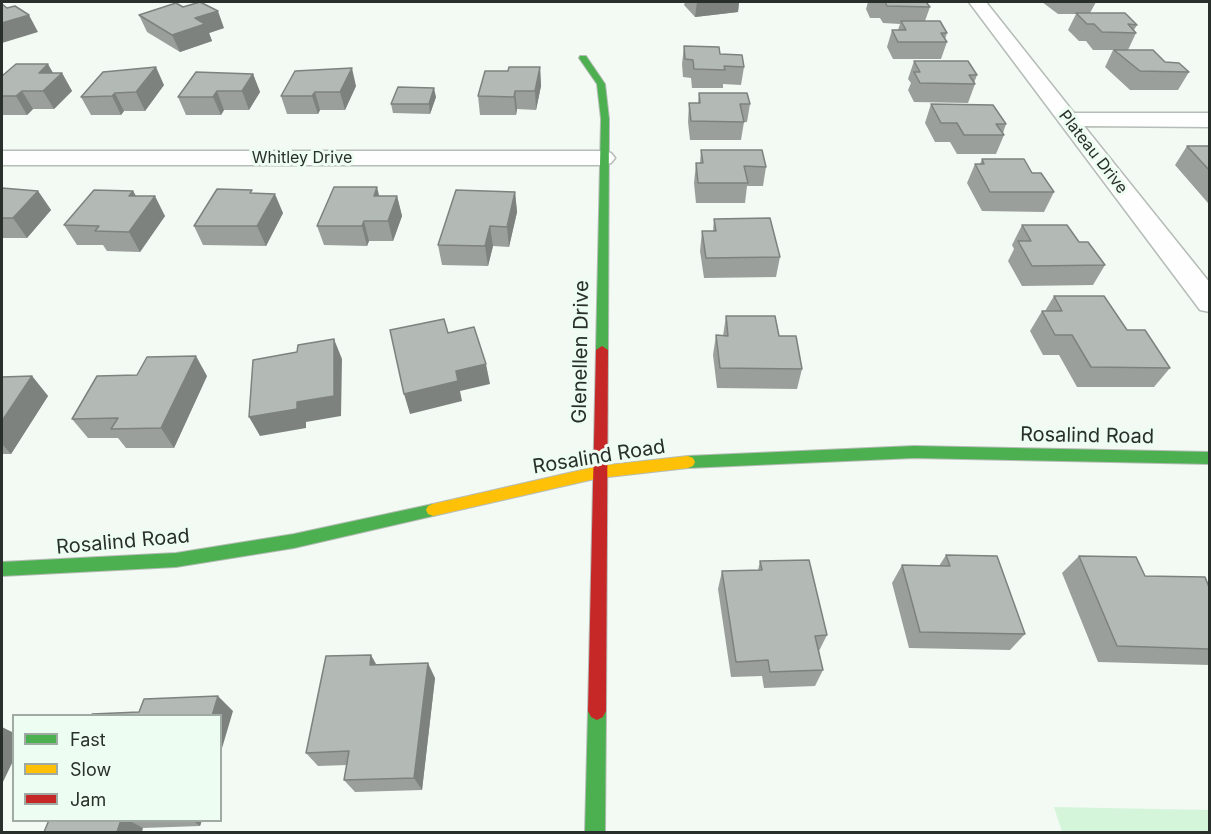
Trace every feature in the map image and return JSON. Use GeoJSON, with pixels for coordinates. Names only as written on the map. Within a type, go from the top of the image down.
{"type":"FeatureCollection","features":[{"type":"Feature","properties":{"kind":"street","name":"Plateau Drive"},"geometry":{"type":"LineString","coordinates":[[977,2],[1209,303]]}},
{"type":"Feature","properties":{"kind":"street","name":"Glenellen Drive"},"geometry":{"type":"LineString","coordinates":[[583,58],[601,84],[605,118],[594,832]]}},
{"type":"Feature","properties":{"kind":"street"},"geometry":{"type":"LineString","coordinates":[[1067,119],[1209,120]]}},
{"type":"Feature","properties":{"kind":"street","name":"Whitley Drive"},"geometry":{"type":"LineString","coordinates":[[2,158],[603,158]]}},
{"type":"Feature","properties":{"kind":"street","name":"Rosalind Road"},"geometry":{"type":"LineString","coordinates":[[2,569],[176,560],[294,541],[599,472],[709,460],[914,452],[1209,458]]}},
{"type":"Feature","properties":{"kind":"green space"},"geometry":{"type":"Polygon","coordinates":[[[1054,807],[1209,810],[1209,832],[1062,832],[1054,807]]]}},
{"type":"Feature","properties":{"kind":"building"},"geometry":{"type":"Polygon","coordinates":[[[200,2],[218,11],[195,18],[205,24],[172,35],[139,15],[176,3],[183,7],[200,2]]]}},
{"type":"Feature","properties":{"kind":"building"},"geometry":{"type":"Polygon","coordinates":[[[885,2],[926,2],[930,7],[887,6],[885,2]]]}},
{"type":"Feature","properties":{"kind":"building"},"geometry":{"type":"Polygon","coordinates":[[[2,4],[7,8],[15,6],[29,15],[2,23],[2,4]]]}},
{"type":"Feature","properties":{"kind":"building"},"geometry":{"type":"Polygon","coordinates":[[[1076,13],[1125,13],[1137,25],[1128,24],[1136,33],[1102,32],[1094,24],[1087,24],[1076,13]]]}},
{"type":"Feature","properties":{"kind":"building"},"geometry":{"type":"Polygon","coordinates":[[[901,21],[940,21],[947,33],[941,33],[947,42],[898,42],[892,30],[906,30],[901,21]]]}},
{"type":"Feature","properties":{"kind":"building"},"geometry":{"type":"Polygon","coordinates":[[[684,46],[719,47],[720,54],[742,55],[744,67],[724,66],[725,70],[694,69],[693,60],[685,59],[684,46]]]}},
{"type":"Feature","properties":{"kind":"building"},"geometry":{"type":"Polygon","coordinates":[[[1114,50],[1153,50],[1165,62],[1179,63],[1189,72],[1140,71],[1114,50]]]}},
{"type":"Feature","properties":{"kind":"building"},"geometry":{"type":"Polygon","coordinates":[[[914,61],[968,61],[977,75],[969,75],[975,84],[920,83],[914,72],[920,72],[914,61]]]}},
{"type":"Feature","properties":{"kind":"building"},"geometry":{"type":"Polygon","coordinates":[[[16,64],[48,64],[39,73],[62,73],[43,91],[22,91],[16,96],[2,96],[2,76],[16,64]]]}},
{"type":"Feature","properties":{"kind":"building"},"geometry":{"type":"Polygon","coordinates":[[[156,67],[136,92],[115,93],[112,96],[81,97],[103,72],[156,67]]]}},
{"type":"Feature","properties":{"kind":"building"},"geometry":{"type":"Polygon","coordinates":[[[509,67],[540,67],[535,91],[515,91],[514,97],[478,96],[485,71],[508,71],[509,67]]]}},
{"type":"Feature","properties":{"kind":"building"},"geometry":{"type":"Polygon","coordinates":[[[352,68],[340,92],[315,92],[312,96],[281,96],[295,71],[352,68]]]}},
{"type":"Feature","properties":{"kind":"building"},"geometry":{"type":"Polygon","coordinates":[[[196,72],[253,74],[242,91],[217,91],[213,97],[178,97],[196,72]]]}},
{"type":"Feature","properties":{"kind":"building"},"geometry":{"type":"Polygon","coordinates":[[[398,87],[434,88],[429,104],[391,104],[398,87]]]}},
{"type":"Feature","properties":{"kind":"building"},"geometry":{"type":"Polygon","coordinates":[[[699,93],[747,93],[750,104],[740,104],[744,122],[691,121],[689,103],[700,103],[699,93]]]}},
{"type":"Feature","properties":{"kind":"building"},"geometry":{"type":"Polygon","coordinates":[[[931,104],[993,105],[1006,124],[996,124],[1004,135],[964,135],[957,123],[941,123],[931,104]]]}},
{"type":"Feature","properties":{"kind":"building"},"geometry":{"type":"Polygon","coordinates":[[[1187,146],[1209,146],[1209,170],[1187,146]]]}},
{"type":"Feature","properties":{"kind":"building"},"geometry":{"type":"Polygon","coordinates":[[[701,150],[762,150],[766,167],[744,166],[748,183],[698,183],[696,163],[703,163],[701,150]]]}},
{"type":"Feature","properties":{"kind":"building"},"geometry":{"type":"Polygon","coordinates":[[[982,159],[1024,159],[1032,173],[1041,173],[1054,192],[990,192],[975,164],[984,164],[982,159]]]}},
{"type":"Feature","properties":{"kind":"building"},"geometry":{"type":"Polygon","coordinates":[[[334,187],[377,187],[374,196],[397,196],[388,221],[364,221],[362,226],[317,226],[334,187]]]}},
{"type":"Feature","properties":{"kind":"building"},"geometry":{"type":"Polygon","coordinates":[[[2,188],[38,191],[13,218],[2,218],[2,188]]]}},
{"type":"Feature","properties":{"kind":"building"},"geometry":{"type":"Polygon","coordinates":[[[217,189],[252,190],[250,193],[275,194],[257,226],[194,226],[217,189]]]}},
{"type":"Feature","properties":{"kind":"building"},"geometry":{"type":"Polygon","coordinates":[[[94,190],[133,191],[129,196],[155,196],[129,232],[95,231],[99,226],[64,225],[94,190]]]}},
{"type":"Feature","properties":{"kind":"building"},"geometry":{"type":"Polygon","coordinates":[[[456,190],[515,192],[507,227],[490,226],[485,246],[438,245],[456,190]]]}},
{"type":"Feature","properties":{"kind":"building"},"geometry":{"type":"Polygon","coordinates":[[[770,218],[780,257],[706,258],[702,231],[716,231],[714,219],[770,218]]]}},
{"type":"Feature","properties":{"kind":"building"},"geometry":{"type":"Polygon","coordinates":[[[1022,225],[1067,225],[1079,242],[1088,242],[1105,265],[1032,266],[1018,241],[1031,241],[1022,225]]]}},
{"type":"Feature","properties":{"kind":"building"},"geometry":{"type":"Polygon","coordinates":[[[1054,296],[1104,296],[1127,330],[1145,330],[1170,368],[1091,367],[1072,335],[1055,335],[1042,311],[1062,311],[1054,296]]]}},
{"type":"Feature","properties":{"kind":"building"},"geometry":{"type":"Polygon","coordinates":[[[726,316],[775,316],[779,336],[796,336],[802,369],[720,368],[716,335],[728,336],[726,316]]]}},
{"type":"Feature","properties":{"kind":"building"},"geometry":{"type":"Polygon","coordinates":[[[444,319],[448,333],[474,327],[486,364],[456,371],[458,381],[404,394],[390,330],[444,319]]]}},
{"type":"Feature","properties":{"kind":"building"},"geometry":{"type":"Polygon","coordinates":[[[334,339],[334,396],[297,402],[297,409],[249,417],[253,360],[297,352],[298,345],[334,339]]]}},
{"type":"Feature","properties":{"kind":"building"},"geometry":{"type":"Polygon","coordinates":[[[196,356],[161,428],[111,429],[118,418],[72,419],[97,376],[137,375],[147,357],[196,356]]]}},
{"type":"Feature","properties":{"kind":"building"},"geometry":{"type":"Polygon","coordinates":[[[32,376],[2,421],[2,377],[32,376]]]}},
{"type":"Feature","properties":{"kind":"building"},"geometry":{"type":"Polygon","coordinates":[[[946,555],[997,556],[1025,634],[920,632],[902,565],[950,566],[946,555]]]}},
{"type":"Feature","properties":{"kind":"building"},"geometry":{"type":"Polygon","coordinates":[[[1079,556],[1136,557],[1145,576],[1205,577],[1209,587],[1209,649],[1117,646],[1079,556]]]}},
{"type":"Feature","properties":{"kind":"building"},"geometry":{"type":"Polygon","coordinates":[[[809,560],[827,635],[815,636],[823,670],[770,672],[768,660],[736,662],[722,571],[762,570],[760,561],[809,560]]]}},
{"type":"Feature","properties":{"kind":"building"},"geometry":{"type":"Polygon","coordinates":[[[371,655],[370,665],[428,663],[414,778],[344,780],[349,751],[306,753],[326,656],[371,655]]]}},
{"type":"Feature","properties":{"kind":"building"},"geometry":{"type":"Polygon","coordinates":[[[218,696],[213,714],[92,714],[139,712],[144,699],[218,696]]]}},
{"type":"Feature","properties":{"kind":"building"},"geometry":{"type":"Polygon","coordinates":[[[48,822],[120,822],[117,832],[44,832],[48,822]]]}},
{"type":"Feature","properties":{"kind":"traffic: fast"},"geometry":{"type":"LineString","coordinates":[[583,58],[601,84],[605,119],[602,350]]}},
{"type":"Feature","properties":{"kind":"traffic: fast"},"geometry":{"type":"LineString","coordinates":[[688,462],[914,452],[1210,458]]}},
{"type":"Feature","properties":{"kind":"traffic: fast"},"geometry":{"type":"LineString","coordinates":[[2,569],[176,560],[294,541],[433,510]]}},
{"type":"Feature","properties":{"kind":"traffic: fast"},"geometry":{"type":"LineString","coordinates":[[595,832],[597,711]]}},
{"type":"Feature","properties":{"kind":"traffic: slow"},"geometry":{"type":"LineString","coordinates":[[433,510],[599,472],[688,462]]}},
{"type":"Feature","properties":{"kind":"traffic: jam"},"geometry":{"type":"LineString","coordinates":[[597,711],[602,350]]}}]}
